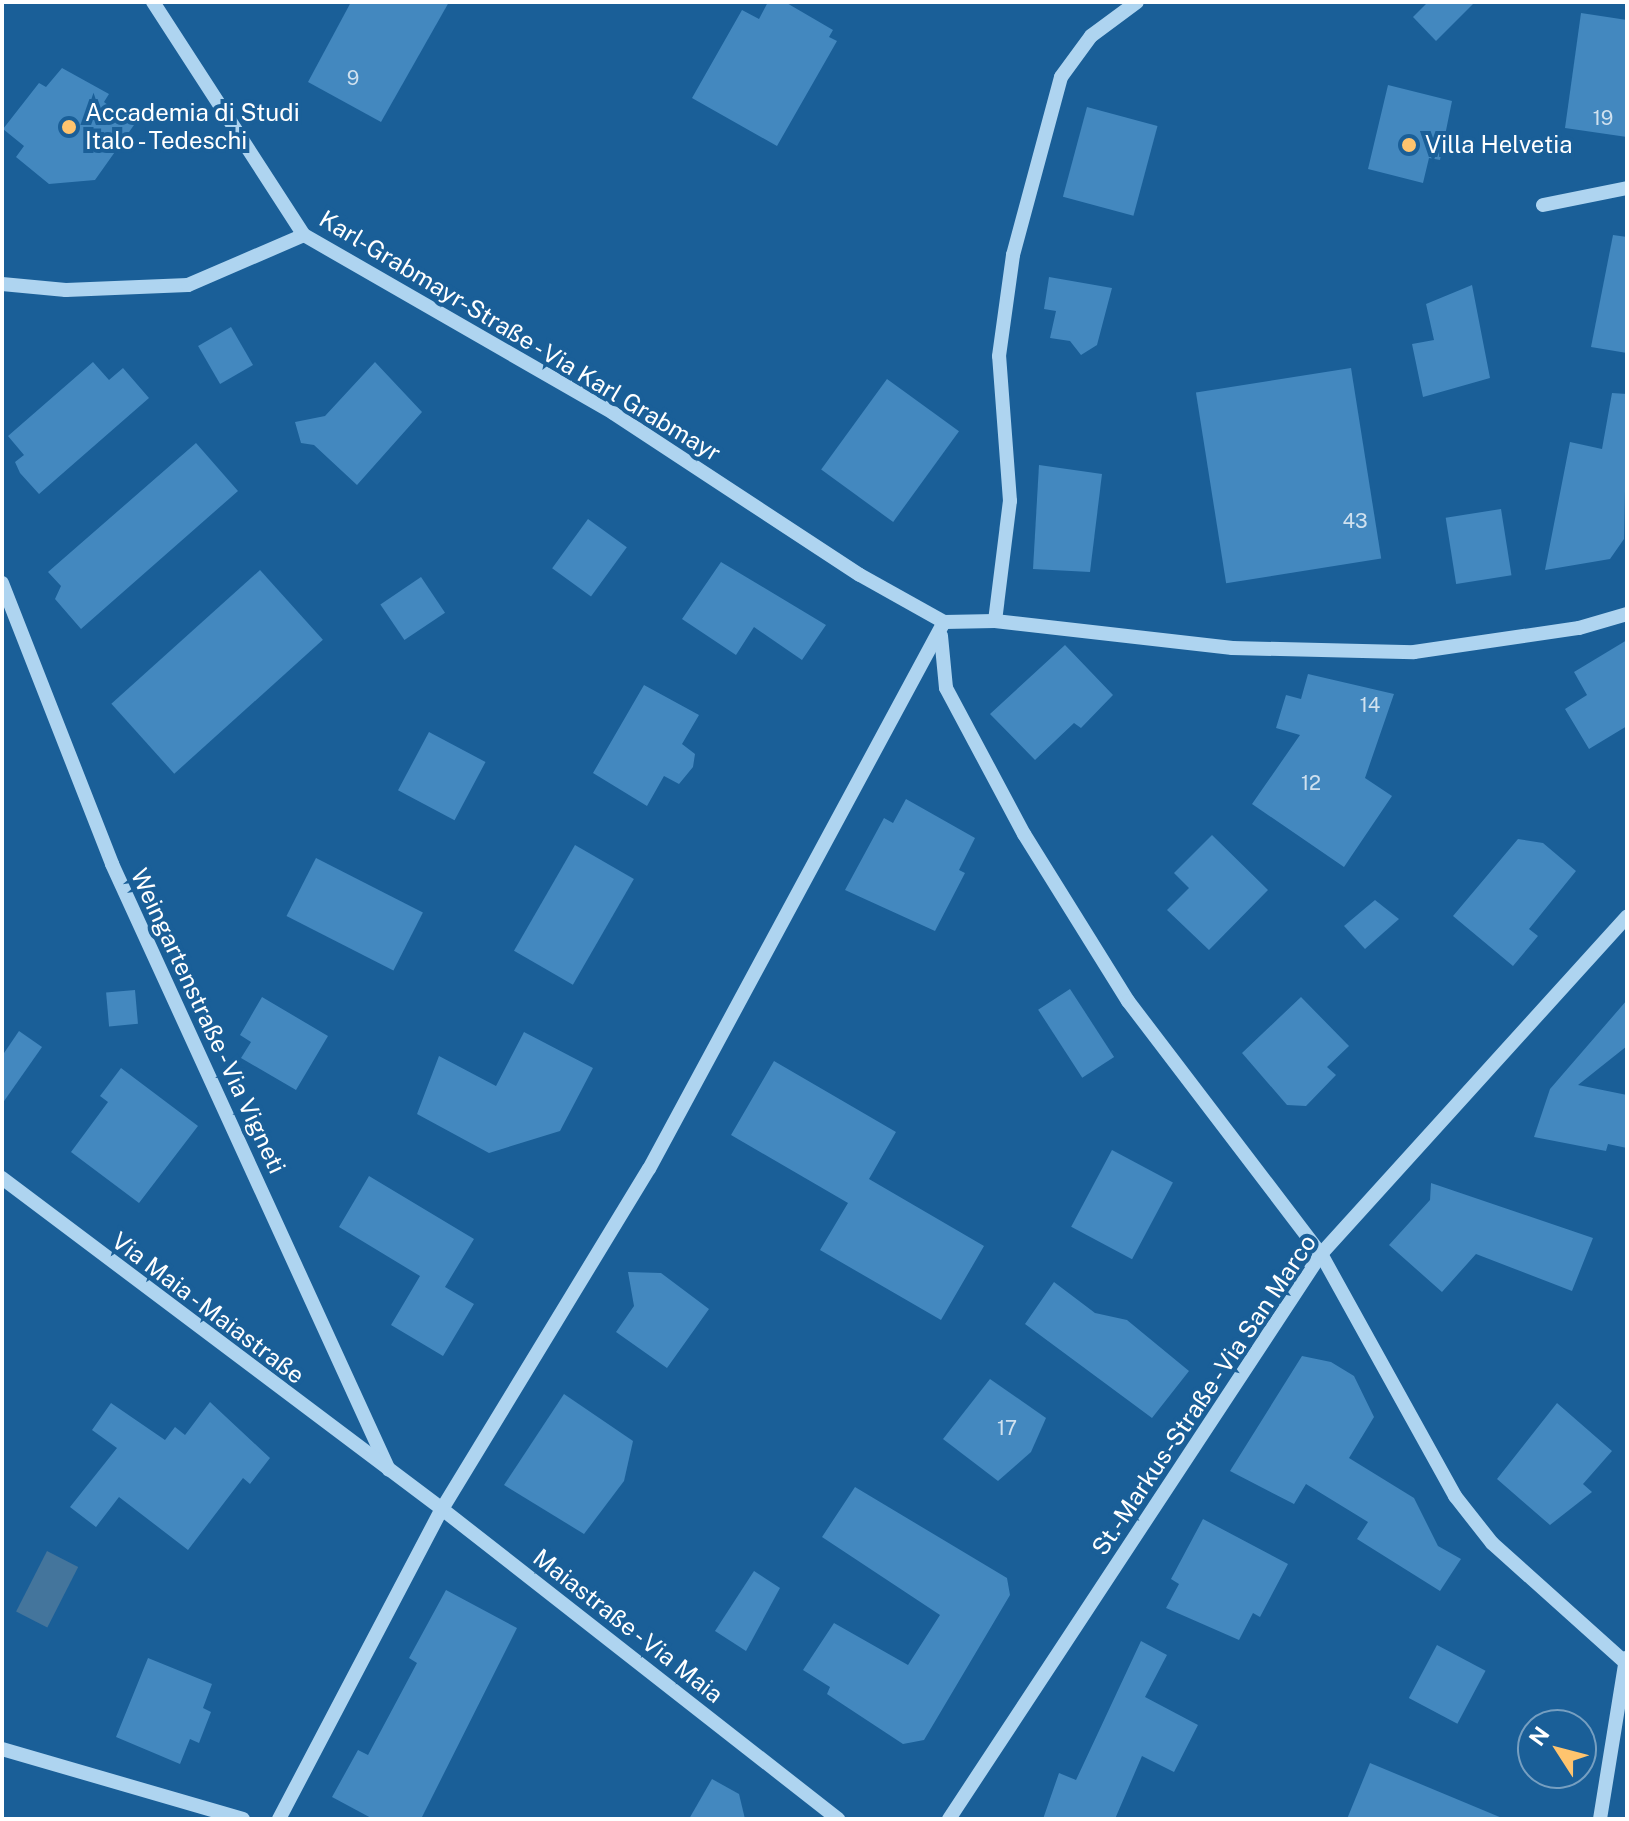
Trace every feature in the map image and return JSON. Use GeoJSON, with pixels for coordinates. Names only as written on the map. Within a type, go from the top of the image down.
{"type":"FeatureCollection","features":[{"type":"Feature","properties":{"kind":"street","name":"Karl-Grabmayr-Straße - Via Karl Grabmayr"},"geometry":{"type":"LineString","coordinates":[[153,2],[304,235],[613,413],[860,575],[944,622]]}},
{"type":"Feature","properties":{"kind":"street"},"geometry":{"type":"LineString","coordinates":[[995,621],[1010,501],[999,356],[1013,255],[1061,77],[1091,36],[1137,2]]}},
{"type":"Feature","properties":{"kind":"street"},"geometry":{"type":"LineString","coordinates":[[1543,205],[1627,188]]}},
{"type":"Feature","properties":{"kind":"street"},"geometry":{"type":"LineString","coordinates":[[2,284],[66,290],[188,285],[304,235]]}},
{"type":"Feature","properties":{"kind":"street","name":"Weingartenstraße - Via Vigneti"},"geometry":{"type":"LineString","coordinates":[[2,583],[112,864],[389,1470]]}},
{"type":"Feature","properties":{"kind":"street"},"geometry":{"type":"LineString","coordinates":[[944,622],[995,621],[1232,648],[1414,652],[1579,628],[1627,614]]}},
{"type":"Feature","properties":{"kind":"street"},"geometry":{"type":"LineString","coordinates":[[944,622],[938,645],[946,688],[1024,834],[1128,1001],[1321,1254],[1455,1496],[1492,1543],[1626,1660],[1600,1819]]}},
{"type":"Feature","properties":{"kind":"street"},"geometry":{"type":"LineString","coordinates":[[279,1819],[442,1509],[649,1169],[944,622]]}},
{"type":"Feature","properties":{"kind":"street","name":"St.-Markus-Straße - Via San Marco"},"geometry":{"type":"LineString","coordinates":[[949,1819],[1321,1254],[1627,916]]}},
{"type":"Feature","properties":{"kind":"street","name":"Via Maia - Maiastraße"},"geometry":{"type":"LineString","coordinates":[[2,1178],[389,1470]]}},
{"type":"Feature","properties":{"kind":"street","name":"Maiastraße - Via Maia"},"geometry":{"type":"LineString","coordinates":[[389,1470],[838,1819]]}},
{"type":"Feature","properties":{"kind":"street"},"geometry":{"type":"LineString","coordinates":[[2,1749],[243,1819]]}},
{"type":"Feature","properties":{"kind":"water"},"geometry":{"type":"Polygon","coordinates":[[[47,1551],[78,1567],[47,1627],[16,1612],[47,1551]]]}},
{"type":"Feature","properties":{"kind":"building"},"geometry":{"type":"Polygon","coordinates":[[[351,2],[449,2],[381,122],[308,82],[351,2]]]}},
{"type":"Feature","properties":{"kind":"building"},"geometry":{"type":"Polygon","coordinates":[[[768,2],[785,2],[833,30],[829,37],[837,41],[777,146],[692,98],[742,10],[759,19],[768,2]]]}},
{"type":"Feature","properties":{"kind":"building"},"geometry":{"type":"Polygon","coordinates":[[[1428,2],[1475,2],[1436,41],[1413,17],[1428,2]]]}},
{"type":"Feature","properties":{"kind":"building"},"geometry":{"type":"Polygon","coordinates":[[[1581,13],[1627,20],[1627,137],[1565,128],[1581,13]]]}},
{"type":"Feature","properties":{"kind":"building","name":"Accademia di Studi Italo - Tedeschi"},"geometry":{"type":"Polygon","coordinates":[[[62,68],[109,94],[104,102],[134,125],[95,180],[49,184],[16,157],[24,146],[3,129],[39,83],[46,87],[62,68]]]}},
{"type":"Feature","properties":{"kind":"building","name":"Villa Helvetia"},"geometry":{"type":"Polygon","coordinates":[[[1388,85],[1452,101],[1440,160],[1429,158],[1423,183],[1368,169],[1388,85]]]}},
{"type":"Feature","properties":{"kind":"building"},"geometry":{"type":"Polygon","coordinates":[[[1087,107],[1158,126],[1133,216],[1063,197],[1087,107]]]}},
{"type":"Feature","properties":{"kind":"building"},"geometry":{"type":"Polygon","coordinates":[[[1613,235],[1627,237],[1627,353],[1591,347],[1613,235]]]}},
{"type":"Feature","properties":{"kind":"building"},"geometry":{"type":"Polygon","coordinates":[[[1049,277],[1112,288],[1097,345],[1081,355],[1070,341],[1050,338],[1056,311],[1044,309],[1049,277]]]}},
{"type":"Feature","properties":{"kind":"building"},"geometry":{"type":"Polygon","coordinates":[[[1472,285],[1490,378],[1423,397],[1412,344],[1434,340],[1426,304],[1472,285]]]}},
{"type":"Feature","properties":{"kind":"building"},"geometry":{"type":"Polygon","coordinates":[[[231,327],[253,365],[220,384],[198,346],[231,327]]]}},
{"type":"Feature","properties":{"kind":"building"},"geometry":{"type":"Polygon","coordinates":[[[93,362],[109,380],[123,368],[149,398],[39,494],[20,473],[15,462],[24,455],[8,436],[93,362]]]}},
{"type":"Feature","properties":{"kind":"building"},"geometry":{"type":"Polygon","coordinates":[[[375,362],[422,412],[357,485],[314,445],[301,443],[295,422],[325,416],[375,362]]]}},
{"type":"Feature","properties":{"kind":"building"},"geometry":{"type":"Polygon","coordinates":[[[1351,368],[1381,559],[1226,583],[1196,393],[1351,368]]]}},
{"type":"Feature","properties":{"kind":"building"},"geometry":{"type":"Polygon","coordinates":[[[887,379],[959,431],[893,522],[821,470],[887,379]]]}},
{"type":"Feature","properties":{"kind":"building"},"geometry":{"type":"Polygon","coordinates":[[[1612,393],[1627,394],[1624,539],[1610,559],[1545,570],[1570,442],[1602,449],[1612,393]]]}},
{"type":"Feature","properties":{"kind":"building"},"geometry":{"type":"Polygon","coordinates":[[[196,443],[238,491],[81,629],[55,599],[61,586],[48,572],[196,443]]]}},
{"type":"Feature","properties":{"kind":"building"},"geometry":{"type":"Polygon","coordinates":[[[1039,465],[1102,474],[1090,572],[1033,569],[1039,465]]]}},
{"type":"Feature","properties":{"kind":"building"},"geometry":{"type":"Polygon","coordinates":[[[1501,509],[1511,575],[1456,584],[1446,518],[1501,509]]]}},
{"type":"Feature","properties":{"kind":"building"},"geometry":{"type":"Polygon","coordinates":[[[588,519],[627,547],[591,597],[552,568],[588,519]]]}},
{"type":"Feature","properties":{"kind":"building"},"geometry":{"type":"Polygon","coordinates":[[[721,562],[826,625],[802,660],[754,627],[736,655],[682,619],[721,562]]]}},
{"type":"Feature","properties":{"kind":"building"},"geometry":{"type":"Polygon","coordinates":[[[260,570],[323,640],[174,774],[111,704],[260,570]]]}},
{"type":"Feature","properties":{"kind":"building"},"geometry":{"type":"Polygon","coordinates":[[[421,577],[445,613],[404,640],[380,604],[421,577]]]}},
{"type":"Feature","properties":{"kind":"building"},"geometry":{"type":"Polygon","coordinates":[[[1627,640],[1627,726],[1589,749],[1565,709],[1587,695],[1574,672],[1627,640]]]}},
{"type":"Feature","properties":{"kind":"building"},"geometry":{"type":"Polygon","coordinates":[[[1065,645],[1113,695],[1081,728],[1074,723],[1035,760],[990,714],[1065,645]]]}},
{"type":"Feature","properties":{"kind":"building"},"geometry":{"type":"Polygon","coordinates":[[[1308,674],[1394,694],[1365,778],[1392,796],[1344,867],[1252,804],[1300,735],[1276,728],[1286,695],[1301,699],[1308,674]]]}},
{"type":"Feature","properties":{"kind":"building"},"geometry":{"type":"Polygon","coordinates":[[[644,685],[699,715],[682,744],[695,754],[693,767],[679,784],[664,776],[647,806],[593,773],[644,685]]]}},
{"type":"Feature","properties":{"kind":"building"},"geometry":{"type":"Polygon","coordinates":[[[429,732],[486,762],[455,820],[398,790],[429,732]]]}},
{"type":"Feature","properties":{"kind":"building"},"geometry":{"type":"Polygon","coordinates":[[[906,799],[975,838],[959,870],[965,873],[935,931],[845,890],[884,818],[893,823],[906,799]]]}},
{"type":"Feature","properties":{"kind":"building"},"geometry":{"type":"Polygon","coordinates":[[[1212,835],[1268,890],[1209,950],[1167,910],[1189,888],[1174,873],[1212,835]]]}},
{"type":"Feature","properties":{"kind":"building"},"geometry":{"type":"Polygon","coordinates":[[[1518,839],[1543,843],[1576,871],[1529,929],[1538,936],[1513,966],[1453,916],[1518,839]]]}},
{"type":"Feature","properties":{"kind":"building"},"geometry":{"type":"Polygon","coordinates":[[[575,845],[634,879],[573,985],[514,951],[575,845]]]}},
{"type":"Feature","properties":{"kind":"building"},"geometry":{"type":"Polygon","coordinates":[[[316,858],[423,912],[393,970],[286,916],[316,858]]]}},
{"type":"Feature","properties":{"kind":"building"},"geometry":{"type":"Polygon","coordinates":[[[1375,900],[1399,919],[1365,949],[1344,926],[1375,900]]]}},
{"type":"Feature","properties":{"kind":"building"},"geometry":{"type":"Polygon","coordinates":[[[1070,989],[1114,1057],[1082,1078],[1038,1010],[1070,989]]]}},
{"type":"Feature","properties":{"kind":"building"},"geometry":{"type":"Polygon","coordinates":[[[135,990],[138,1024],[109,1026],[106,993],[135,990]]]}},
{"type":"Feature","properties":{"kind":"building"},"geometry":{"type":"Polygon","coordinates":[[[262,997],[328,1036],[296,1090],[241,1058],[251,1042],[240,1035],[262,997]]]}},
{"type":"Feature","properties":{"kind":"building"},"geometry":{"type":"Polygon","coordinates":[[[1301,997],[1349,1046],[1327,1067],[1336,1075],[1306,1106],[1287,1105],[1242,1053],[1301,997]]]}},
{"type":"Feature","properties":{"kind":"building"},"geometry":{"type":"Polygon","coordinates":[[[1627,1000],[1627,1046],[1578,1085],[1627,1095],[1627,1148],[1608,1144],[1606,1151],[1534,1137],[1550,1089],[1627,1000]]]}},
{"type":"Feature","properties":{"kind":"building"},"geometry":{"type":"Polygon","coordinates":[[[19,1031],[42,1047],[2,1104],[2,1056],[19,1031]]]}},
{"type":"Feature","properties":{"kind":"building"},"geometry":{"type":"Polygon","coordinates":[[[524,1032],[593,1068],[560,1131],[489,1153],[417,1114],[439,1056],[496,1086],[524,1032]]]}},
{"type":"Feature","properties":{"kind":"building"},"geometry":{"type":"Polygon","coordinates":[[[774,1061],[896,1132],[869,1179],[984,1246],[941,1320],[820,1250],[848,1203],[731,1135],[774,1061]]]}},
{"type":"Feature","properties":{"kind":"building"},"geometry":{"type":"Polygon","coordinates":[[[121,1068],[198,1126],[139,1203],[71,1152],[108,1102],[100,1096],[121,1068]]]}},
{"type":"Feature","properties":{"kind":"building"},"geometry":{"type":"Polygon","coordinates":[[[1112,1150],[1173,1182],[1132,1259],[1071,1227],[1112,1150]]]}},
{"type":"Feature","properties":{"kind":"building"},"geometry":{"type":"Polygon","coordinates":[[[369,1176],[474,1239],[445,1287],[474,1304],[443,1356],[391,1325],[420,1276],[339,1227],[369,1176]]]}},
{"type":"Feature","properties":{"kind":"building"},"geometry":{"type":"Polygon","coordinates":[[[1431,1183],[1593,1238],[1572,1291],[1476,1254],[1442,1292],[1389,1245],[1430,1200],[1431,1183]]]}},
{"type":"Feature","properties":{"kind":"building"},"geometry":{"type":"Polygon","coordinates":[[[628,1272],[661,1273],[709,1309],[667,1368],[616,1332],[634,1306],[628,1272]]]}},
{"type":"Feature","properties":{"kind":"building"},"geometry":{"type":"Polygon","coordinates":[[[1054,1282],[1095,1313],[1127,1320],[1189,1371],[1152,1418],[1025,1324],[1054,1282]]]}},
{"type":"Feature","properties":{"kind":"building"},"geometry":{"type":"Polygon","coordinates":[[[1302,1356],[1331,1362],[1354,1376],[1374,1417],[1349,1458],[1414,1498],[1438,1546],[1461,1559],[1440,1591],[1357,1539],[1368,1522],[1306,1484],[1294,1504],[1230,1471],[1302,1356]]]}},
{"type":"Feature","properties":{"kind":"building"},"geometry":{"type":"Polygon","coordinates":[[[990,1379],[1046,1418],[1031,1452],[998,1481],[943,1439],[990,1379]]]}},
{"type":"Feature","properties":{"kind":"building"},"geometry":{"type":"Polygon","coordinates":[[[564,1394],[633,1441],[624,1481],[584,1534],[504,1485],[564,1394]]]}},
{"type":"Feature","properties":{"kind":"building"},"geometry":{"type":"Polygon","coordinates":[[[210,1402],[270,1458],[250,1484],[243,1478],[188,1550],[119,1497],[96,1527],[70,1507],[117,1448],[92,1430],[111,1403],[165,1440],[175,1427],[185,1435],[210,1402]]]}},
{"type":"Feature","properties":{"kind":"building"},"geometry":{"type":"Polygon","coordinates":[[[1557,1403],[1612,1451],[1583,1484],[1592,1492],[1550,1525],[1497,1479],[1557,1403]]]}},
{"type":"Feature","properties":{"kind":"building"},"geometry":{"type":"Polygon","coordinates":[[[855,1487],[1007,1578],[1010,1595],[924,1740],[903,1744],[827,1694],[830,1687],[803,1670],[834,1623],[908,1665],[940,1615],[822,1537],[855,1487]]]}},
{"type":"Feature","properties":{"kind":"building"},"geometry":{"type":"Polygon","coordinates":[[[1203,1519],[1288,1564],[1260,1617],[1253,1613],[1239,1640],[1166,1608],[1179,1584],[1171,1579],[1203,1519]]]}},
{"type":"Feature","properties":{"kind":"building"},"geometry":{"type":"Polygon","coordinates":[[[754,1571],[780,1588],[746,1651],[715,1631],[754,1571]]]}},
{"type":"Feature","properties":{"kind":"building"},"geometry":{"type":"Polygon","coordinates":[[[446,1590],[517,1628],[421,1819],[373,1819],[332,1797],[358,1750],[368,1755],[417,1663],[409,1658],[446,1590]]]}},
{"type":"Feature","properties":{"kind":"building"},"geometry":{"type":"Polygon","coordinates":[[[1141,1641],[1167,1655],[1145,1697],[1198,1725],[1174,1772],[1142,1756],[1115,1819],[1043,1819],[1059,1773],[1076,1780],[1141,1641]]]}},
{"type":"Feature","properties":{"kind":"building"},"geometry":{"type":"Polygon","coordinates":[[[1437,1645],[1486,1671],[1457,1724],[1409,1698],[1437,1645]]]}},
{"type":"Feature","properties":{"kind":"building"},"geometry":{"type":"Polygon","coordinates":[[[148,1658],[212,1684],[203,1708],[211,1712],[199,1743],[190,1739],[180,1764],[116,1737],[148,1658]]]}},
{"type":"Feature","properties":{"kind":"building"},"geometry":{"type":"Polygon","coordinates":[[[1370,1763],[1502,1818],[1502,1819],[1347,1819],[1370,1763]]]}},
{"type":"Feature","properties":{"kind":"building"},"geometry":{"type":"Polygon","coordinates":[[[712,1779],[739,1794],[745,1819],[689,1819],[712,1779]]]}},
{"type":"Feature","properties":{"kind":"place","name":"Accademia di Studi Italo - Tedeschi"},"geometry":{"type":"Point","coordinates":[69,127]}},
{"type":"Feature","properties":{"kind":"place","name":"Villa Helvetia"},"geometry":{"type":"Point","coordinates":[1409,145]}}]}
